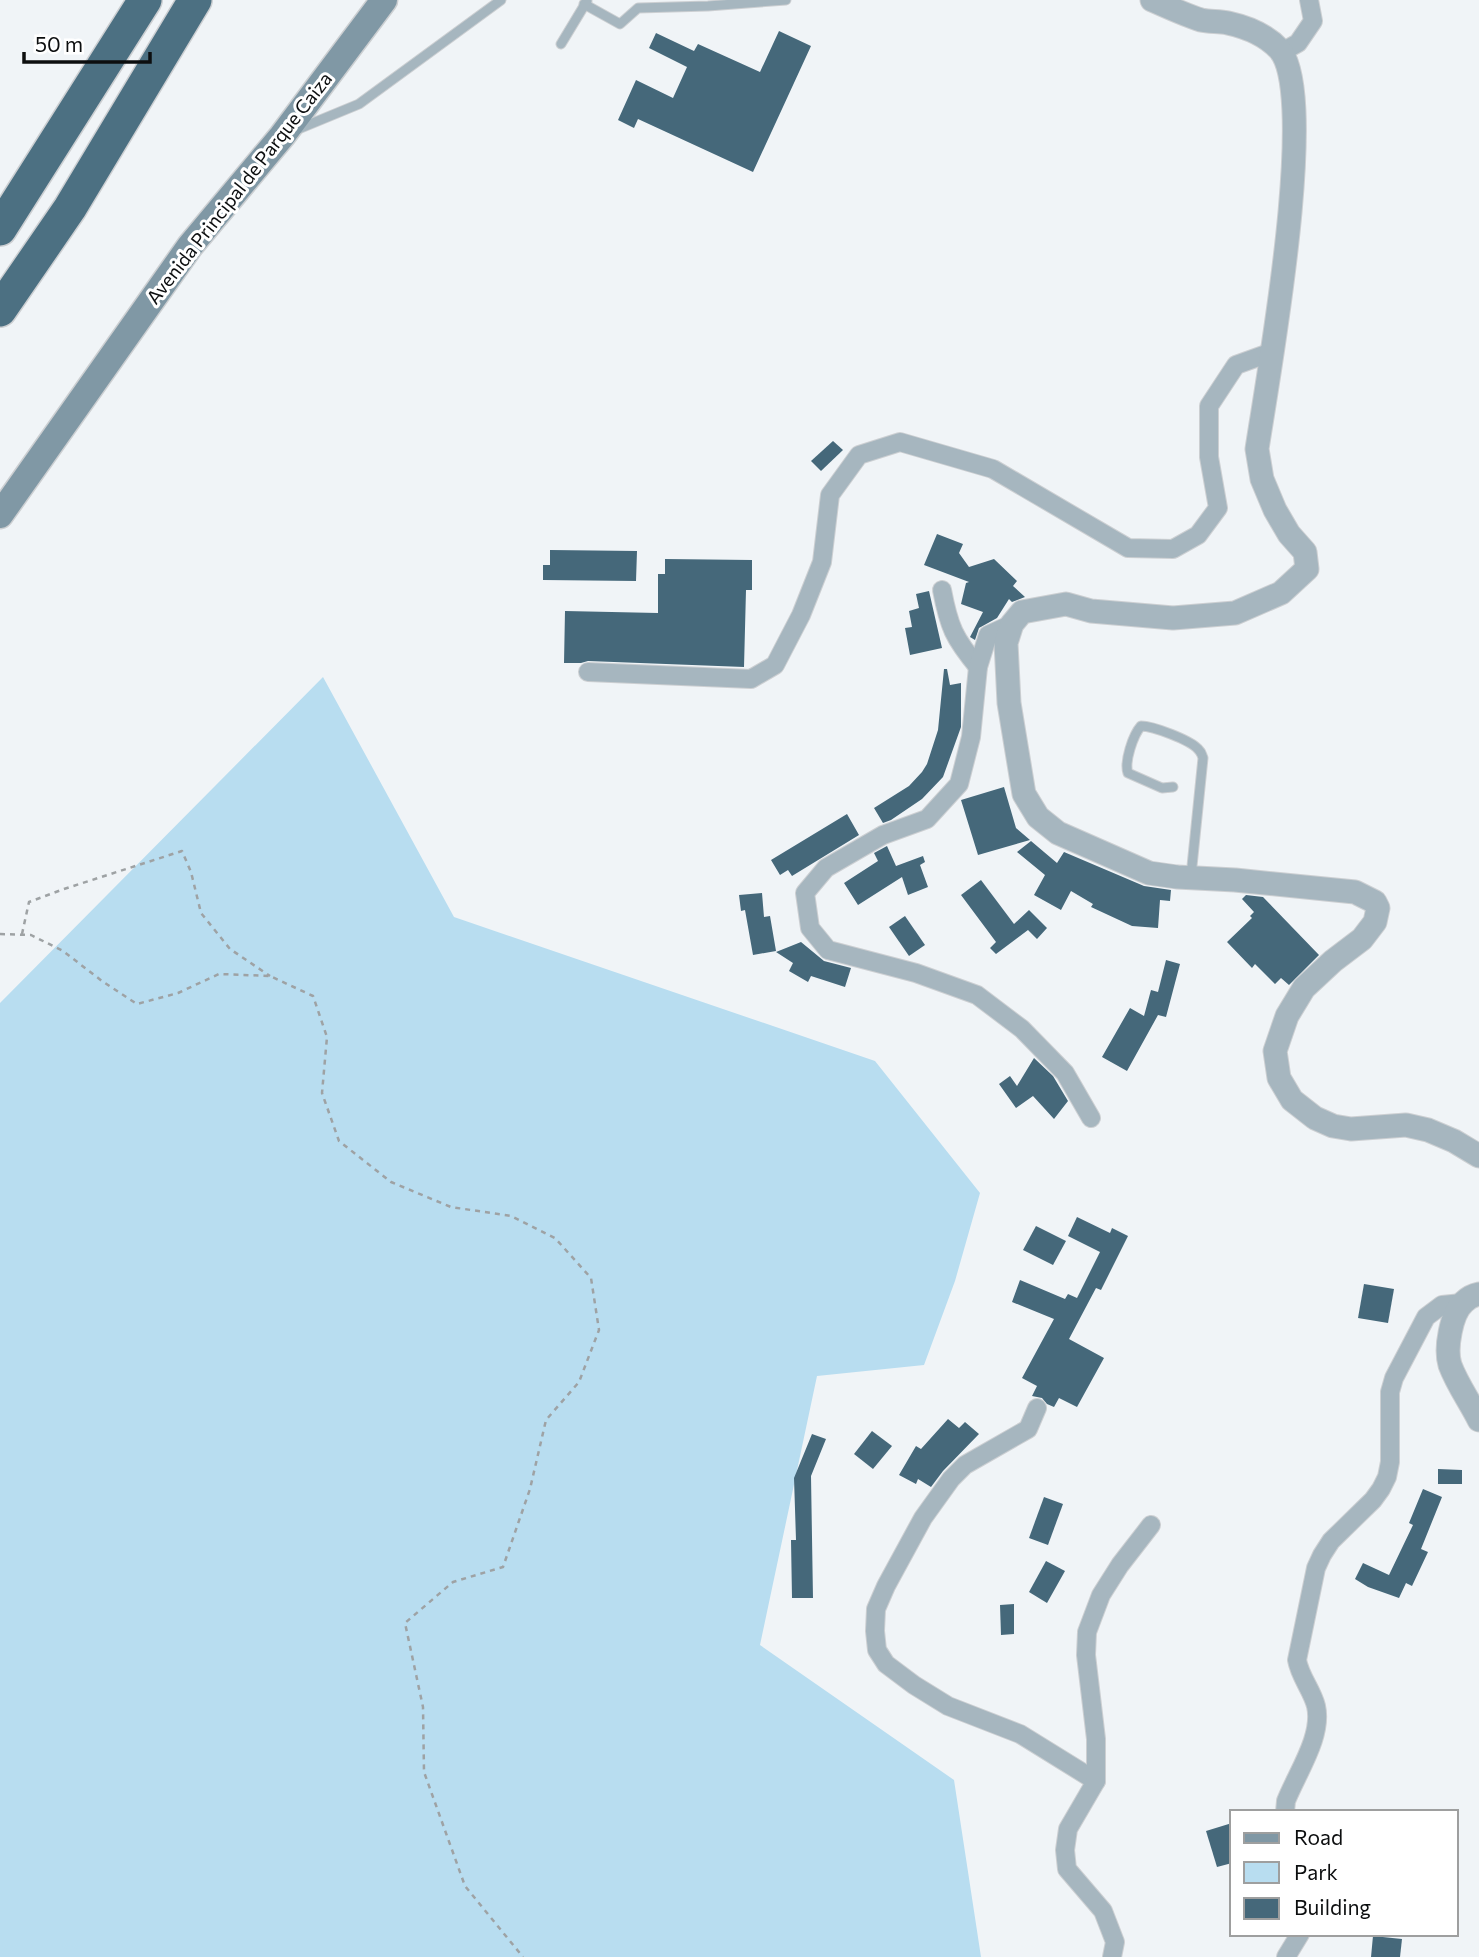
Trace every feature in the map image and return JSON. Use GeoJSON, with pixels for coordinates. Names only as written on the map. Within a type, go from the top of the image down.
{"type":"FeatureCollection","features":[{"type":"Feature","properties":{"kind":"highway"},"geometry":{"type":"LineString","coordinates":[[0,229],[145,0]]}},
{"type":"Feature","properties":{"kind":"highway"},"geometry":{"type":"LineString","coordinates":[[0,310],[70,208],[195,0]]}},
{"type":"Feature","properties":{"kind":"main road","name":"Avenida Principal de Parque Caiza"},"geometry":{"type":"LineString","coordinates":[[0,515],[190,246],[282,136],[384,0]]}},
{"type":"Feature","properties":{"kind":"street"},"geometry":{"type":"LineString","coordinates":[[1152,0],[1201,20],[1230,24],[1265,36],[1282,52],[1290,77],[1296,134],[1288,242],[1257,449],[1262,480],[1289,534],[1305,552],[1307,569],[1281,593],[1235,613],[1173,618],[1091,611],[1066,604],[1022,612],[1012,624],[1006,643],[1009,703],[1024,794],[1038,817],[1058,833],[1149,873],[1355,892],[1375,902],[1378,908],[1375,922],[1362,939],[1304,988],[1287,1016],[1275,1051],[1279,1078],[1292,1100],[1315,1118],[1333,1126],[1351,1129],[1406,1125],[1454,1141],[1479,1156]]}},
{"type":"Feature","properties":{"kind":"street"},"geometry":{"type":"LineString","coordinates":[[1282,52],[1298,43],[1313,22],[1309,0]]}},
{"type":"Feature","properties":{"kind":"street"},"geometry":{"type":"LineString","coordinates":[[588,672],[751,679],[775,665],[801,615],[822,562],[830,495],[859,455],[900,442],[993,469],[1128,548],[1173,549],[1198,536],[1218,508],[1209,457],[1209,406],[1236,365],[1272,352]]}},
{"type":"Feature","properties":{"kind":"street"},"geometry":{"type":"LineString","coordinates":[[942,590],[947,618],[958,643],[978,667]]}},
{"type":"Feature","properties":{"kind":"street"},"geometry":{"type":"LineString","coordinates":[[1012,624],[988,635],[978,667],[971,737],[959,784],[927,819],[883,835],[826,869],[805,893],[810,928],[828,950],[916,973],[977,995],[1022,1028],[1065,1073],[1091,1118]]}},
{"type":"Feature","properties":{"kind":"street"},"geometry":{"type":"LineString","coordinates":[[1470,1298],[1453,1321],[1449,1338],[1450,1364],[1479,1420]]}},
{"type":"Feature","properties":{"kind":"street"},"geometry":{"type":"LineString","coordinates":[[1285,1810],[1286,1801],[1316,1733],[1319,1718],[1297,1660],[1316,1568],[1331,1541],[1373,1500],[1387,1477],[1390,1462],[1390,1392],[1394,1378],[1426,1317],[1442,1305],[1470,1298]]}},
{"type":"Feature","properties":{"kind":"street"},"geometry":{"type":"LineString","coordinates":[[1037,1408],[1028,1429],[965,1465],[951,1479],[923,1518],[876,1609],[877,1650],[886,1664],[948,1706],[1020,1734],[1096,1781]]}},
{"type":"Feature","properties":{"kind":"street"},"geometry":{"type":"LineString","coordinates":[[1112,1957],[1115,1942],[1103,1911],[1067,1869],[1065,1850],[1068,1829],[1096,1781],[1096,1739],[1086,1655],[1087,1632],[1101,1595],[1151,1525]]}},
{"type":"Feature","properties":{"kind":"street"},"geometry":{"type":"LineString","coordinates":[[1286,1957],[1299,1936]]}},
{"type":"Feature","properties":{"kind":"lane"},"geometry":{"type":"LineString","coordinates":[[282,136],[359,104],[501,0]]}},
{"type":"Feature","properties":{"kind":"lane"},"geometry":{"type":"LineString","coordinates":[[561,44],[586,2],[620,24],[638,8],[786,0]]}},
{"type":"Feature","properties":{"kind":"lane"},"geometry":{"type":"LineString","coordinates":[[1173,787],[1162,788],[1128,773],[1126,767],[1136,732],[1141,726],[1149,726],[1194,745],[1203,758],[1191,878]]}},
{"type":"Feature","properties":{"kind":"path"},"geometry":{"type":"LineString","coordinates":[[21,934],[29,902],[64,888],[182,851],[191,872],[201,913],[230,949],[270,976],[313,996],[327,1037],[323,1093],[339,1141],[391,1182],[452,1207],[510,1216],[555,1238],[591,1278],[599,1330],[579,1382],[546,1420],[530,1489],[503,1567],[453,1582],[405,1623],[423,1707],[424,1773],[465,1886],[523,1957]]}},
{"type":"Feature","properties":{"kind":"path"},"geometry":{"type":"LineString","coordinates":[[0,934],[31,934],[63,951],[137,1004],[178,993],[219,974],[270,976]]}},
{"type":"Feature","properties":{"kind":"green space"},"geometry":{"type":"Polygon","coordinates":[[[323,677],[454,917],[875,1061],[980,1193],[955,1281],[924,1365],[817,1376],[760,1645],[954,1780],[981,1957],[0,1957],[0,1003],[323,677]]]}},
{"type":"Feature","properties":{"kind":"building"},"geometry":{"type":"Polygon","coordinates":[[[779,31],[811,46],[753,172],[638,119],[634,128],[618,120],[636,80],[673,98],[687,67],[649,48],[656,33],[694,51],[698,44],[760,72],[779,31]]]}},
{"type":"Feature","properties":{"kind":"building"},"geometry":{"type":"Polygon","coordinates":[[[833,441],[843,450],[821,471],[811,461],[833,441]]]}},
{"type":"Feature","properties":{"kind":"building"},"geometry":{"type":"Polygon","coordinates":[[[937,534],[963,544],[959,553],[969,567],[994,559],[1017,581],[1013,586],[1025,597],[1012,602],[1009,599],[997,618],[979,628],[975,640],[970,637],[983,612],[961,604],[966,583],[969,582],[924,565],[937,534]]]}},
{"type":"Feature","properties":{"kind":"building"},"geometry":{"type":"Polygon","coordinates":[[[550,550],[637,551],[636,581],[543,580],[543,565],[550,565],[550,550]]]}},
{"type":"Feature","properties":{"kind":"building"},"geometry":{"type":"Polygon","coordinates":[[[665,559],[752,560],[752,590],[746,590],[744,667],[588,661],[564,663],[565,611],[658,613],[658,574],[665,574],[665,559]]]}},
{"type":"Feature","properties":{"kind":"building"},"geometry":{"type":"Polygon","coordinates":[[[929,591],[942,648],[910,655],[905,628],[912,627],[909,611],[919,608],[916,594],[929,591]]]}},
{"type":"Feature","properties":{"kind":"building"},"geometry":{"type":"Polygon","coordinates":[[[944,669],[947,669],[950,685],[961,683],[961,727],[943,777],[922,799],[883,823],[874,808],[909,786],[927,764],[938,730],[944,669]]]}},
{"type":"Feature","properties":{"kind":"building"},"geometry":{"type":"Polygon","coordinates":[[[1004,787],[1016,828],[1030,840],[978,855],[961,800],[1004,787]]]}},
{"type":"Feature","properties":{"kind":"building"},"geometry":{"type":"Polygon","coordinates":[[[847,814],[859,835],[792,876],[788,870],[780,875],[771,860],[847,814]]]}},
{"type":"Feature","properties":{"kind":"building"},"geometry":{"type":"Polygon","coordinates":[[[1031,841],[1057,863],[1064,852],[1144,886],[1171,890],[1170,901],[1160,900],[1158,928],[1132,926],[1091,907],[1093,904],[1071,891],[1061,910],[1034,895],[1045,875],[1017,852],[1031,841]]]}},
{"type":"Feature","properties":{"kind":"building"},"geometry":{"type":"Polygon","coordinates":[[[887,846],[896,866],[923,856],[925,862],[920,865],[928,887],[908,895],[902,877],[858,905],[844,883],[878,861],[874,853],[887,846]]]}},
{"type":"Feature","properties":{"kind":"building"},"geometry":{"type":"Polygon","coordinates":[[[981,880],[1014,924],[1029,910],[1047,928],[1037,939],[1028,930],[996,954],[990,948],[996,942],[961,895],[981,880]]]}},
{"type":"Feature","properties":{"kind":"building"},"geometry":{"type":"Polygon","coordinates":[[[762,893],[764,917],[770,916],[776,951],[753,955],[745,910],[741,911],[739,895],[762,893]]]}},
{"type":"Feature","properties":{"kind":"building"},"geometry":{"type":"Polygon","coordinates":[[[1246,895],[1263,897],[1319,955],[1289,985],[1281,978],[1275,984],[1255,964],[1252,968],[1227,942],[1252,918],[1250,916],[1254,912],[1242,899],[1246,895]]]}},
{"type":"Feature","properties":{"kind":"building"},"geometry":{"type":"Polygon","coordinates":[[[905,916],[925,945],[909,956],[889,927],[905,916]]]}},
{"type":"Feature","properties":{"kind":"building"},"geometry":{"type":"Polygon","coordinates":[[[801,942],[824,961],[851,968],[845,987],[811,976],[808,982],[789,971],[793,963],[776,952],[801,942]]]}},
{"type":"Feature","properties":{"kind":"building"},"geometry":{"type":"Polygon","coordinates":[[[1166,960],[1180,964],[1166,1017],[1158,1015],[1127,1071],[1102,1057],[1130,1008],[1144,1016],[1151,990],[1158,992],[1166,960]]]}},
{"type":"Feature","properties":{"kind":"building"},"geometry":{"type":"Polygon","coordinates":[[[1034,1058],[1053,1076],[1068,1101],[1054,1119],[1033,1096],[1016,1108],[999,1084],[1010,1076],[1017,1086],[1034,1058]]]}},
{"type":"Feature","properties":{"kind":"building"},"geometry":{"type":"Polygon","coordinates":[[[1077,1217],[1110,1233],[1112,1228],[1128,1236],[1101,1290],[1096,1288],[1069,1339],[1104,1358],[1077,1407],[1059,1398],[1054,1407],[1042,1398],[1032,1396],[1037,1386],[1022,1378],[1054,1319],[1012,1302],[1020,1280],[1065,1299],[1068,1294],[1077,1298],[1100,1252],[1068,1236],[1077,1217]]]}},
{"type":"Feature","properties":{"kind":"building"},"geometry":{"type":"Polygon","coordinates":[[[1036,1226],[1066,1241],[1053,1265],[1023,1250],[1036,1226]]]}},
{"type":"Feature","properties":{"kind":"building"},"geometry":{"type":"Polygon","coordinates":[[[1364,1284],[1394,1289],[1388,1323],[1358,1318],[1364,1284]]]}},
{"type":"Feature","properties":{"kind":"building"},"geometry":{"type":"Polygon","coordinates":[[[948,1419],[959,1428],[965,1422],[979,1434],[931,1487],[918,1479],[916,1484],[899,1475],[916,1446],[921,1449],[948,1419]]]}},
{"type":"Feature","properties":{"kind":"building"},"geometry":{"type":"Polygon","coordinates":[[[872,1431],[892,1446],[873,1469],[854,1454],[872,1431]]]}},
{"type":"Feature","properties":{"kind":"building"},"geometry":{"type":"Polygon","coordinates":[[[812,1434],[826,1439],[811,1476],[813,1598],[792,1598],[791,1540],[796,1540],[794,1478],[812,1434]]]}},
{"type":"Feature","properties":{"kind":"building"},"geometry":{"type":"Polygon","coordinates":[[[1438,1469],[1462,1470],[1462,1484],[1438,1484],[1438,1469]]]}},
{"type":"Feature","properties":{"kind":"building"},"geometry":{"type":"Polygon","coordinates":[[[1423,1489],[1442,1497],[1421,1549],[1428,1552],[1412,1586],[1406,1583],[1399,1598],[1368,1587],[1355,1579],[1363,1563],[1389,1575],[1413,1525],[1409,1523],[1423,1489]]]}},
{"type":"Feature","properties":{"kind":"building"},"geometry":{"type":"Polygon","coordinates":[[[1044,1497],[1063,1504],[1048,1545],[1029,1538],[1044,1497]]]}},
{"type":"Feature","properties":{"kind":"building"},"geometry":{"type":"Polygon","coordinates":[[[1046,1561],[1065,1571],[1047,1603],[1029,1592],[1046,1561]]]}},
{"type":"Feature","properties":{"kind":"building"},"geometry":{"type":"Polygon","coordinates":[[[1014,1604],[1014,1634],[1001,1635],[1000,1605],[1014,1604]]]}},
{"type":"Feature","properties":{"kind":"building"},"geometry":{"type":"Polygon","coordinates":[[[1230,1824],[1230,1864],[1217,1867],[1206,1831],[1230,1824]]]}},
{"type":"Feature","properties":{"kind":"building"},"geometry":{"type":"Polygon","coordinates":[[[1373,1936],[1402,1939],[1400,1957],[1371,1957],[1373,1936]]]}}]}
